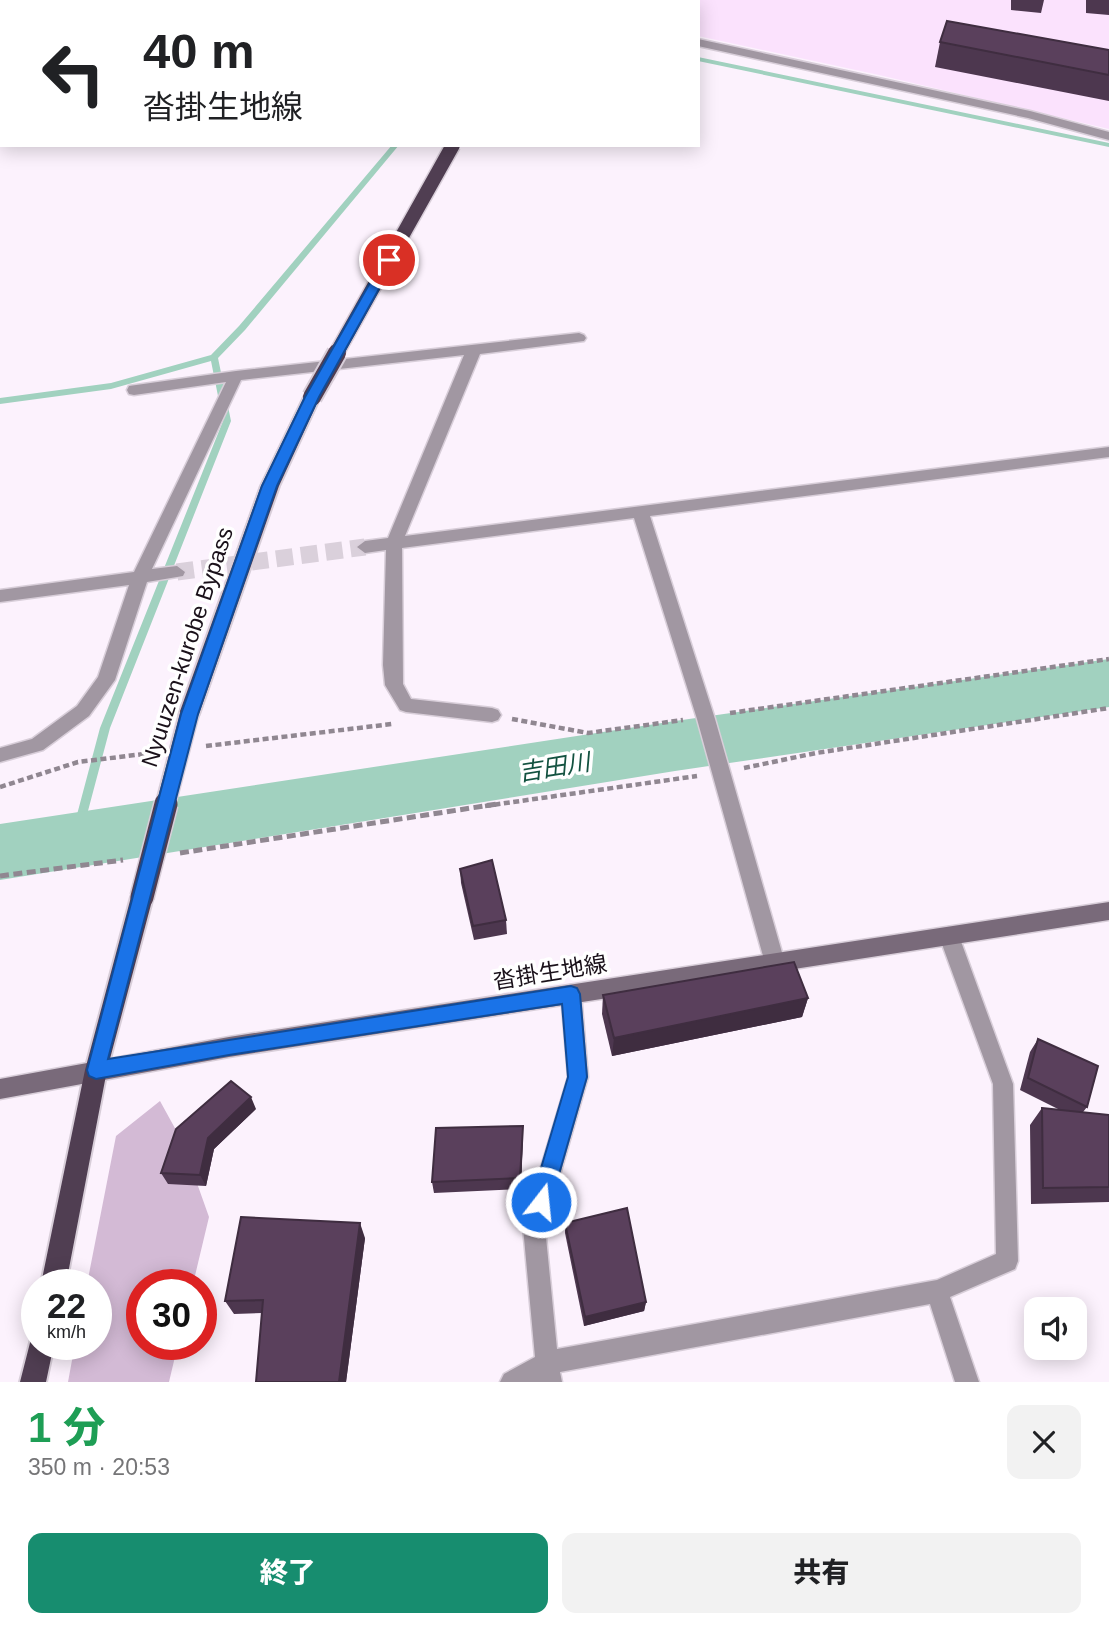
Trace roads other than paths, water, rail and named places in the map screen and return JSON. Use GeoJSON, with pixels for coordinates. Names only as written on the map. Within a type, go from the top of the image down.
{"type":"FeatureCollection","features":[{"type":"Feature","properties":{"kind":"highway","name":"Nyuuzen-kurobe Bypass"},"geometry":{"type":"LineString","coordinates":[[56,1269],[96,1070],[190,714],[270,486],[312,397],[452,147]]}},
{"type":"Feature","properties":{"kind":"highway"},"geometry":{"type":"LineString","coordinates":[[33,1382],[38,1360]]}},
{"type":"Feature","properties":{"kind":"main road","name":"沓掛生地線"},"geometry":{"type":"LineString","coordinates":[[0,1089],[229,1046],[1109,911]]}},
{"type":"Feature","properties":{"kind":"street"},"geometry":{"type":"LineString","coordinates":[[700,42],[1016,112],[1109,136]]}},
{"type":"Feature","properties":{"kind":"street"},"geometry":{"type":"LineString","coordinates":[[134,390],[579,338]]}},
{"type":"Feature","properties":{"kind":"street"},"geometry":{"type":"LineString","coordinates":[[474,349],[394,543],[392,665],[394,685],[406,705],[492,715]]}},
{"type":"Feature","properties":{"kind":"street"},"geometry":{"type":"LineString","coordinates":[[0,755],[37,745],[83,711],[106,680],[140,577],[236,376]]}},
{"type":"Feature","properties":{"kind":"street"},"geometry":{"type":"LineString","coordinates":[[365,547],[1109,452]]}},
{"type":"Feature","properties":{"kind":"street"},"geometry":{"type":"LineString","coordinates":[[640,511],[706,718],[775,963]]}},
{"type":"Feature","properties":{"kind":"street"},"geometry":{"type":"LineString","coordinates":[[0,596],[177,572]]}},
{"type":"Feature","properties":{"kind":"street"},"geometry":{"type":"LineString","coordinates":[[512,1382],[937,1291],[1007,1261],[1003,1084],[949,936]]}},
{"type":"Feature","properties":{"kind":"street"},"geometry":{"type":"LineString","coordinates":[[548,1373],[534,1227],[578,1077],[571,994]]}},
{"type":"Feature","properties":{"kind":"street"},"geometry":{"type":"LineString","coordinates":[[937,1291],[967,1382]]}},
{"type":"Feature","properties":{"kind":"waterway"},"geometry":{"type":"LineString","coordinates":[[700,59],[1109,145]]}},
{"type":"Feature","properties":{"kind":"waterway"},"geometry":{"type":"LineString","coordinates":[[214,357],[242,328],[394,147]]}},
{"type":"Feature","properties":{"kind":"waterway"},"geometry":{"type":"LineString","coordinates":[[0,401],[111,386],[214,357]]}},
{"type":"Feature","properties":{"kind":"waterway"},"geometry":{"type":"LineString","coordinates":[[75,841],[105,728],[227,421],[214,357]]}},
{"type":"Feature","properties":{"kind":"waterway","name":"吉田川"},"geometry":{"type":"LineString","coordinates":[[0,852],[675,746],[1109,683]]}},
{"type":"Feature","properties":{"kind":"tunnel"},"geometry":{"type":"LineString","coordinates":[[177,572],[365,547]]}}]}
